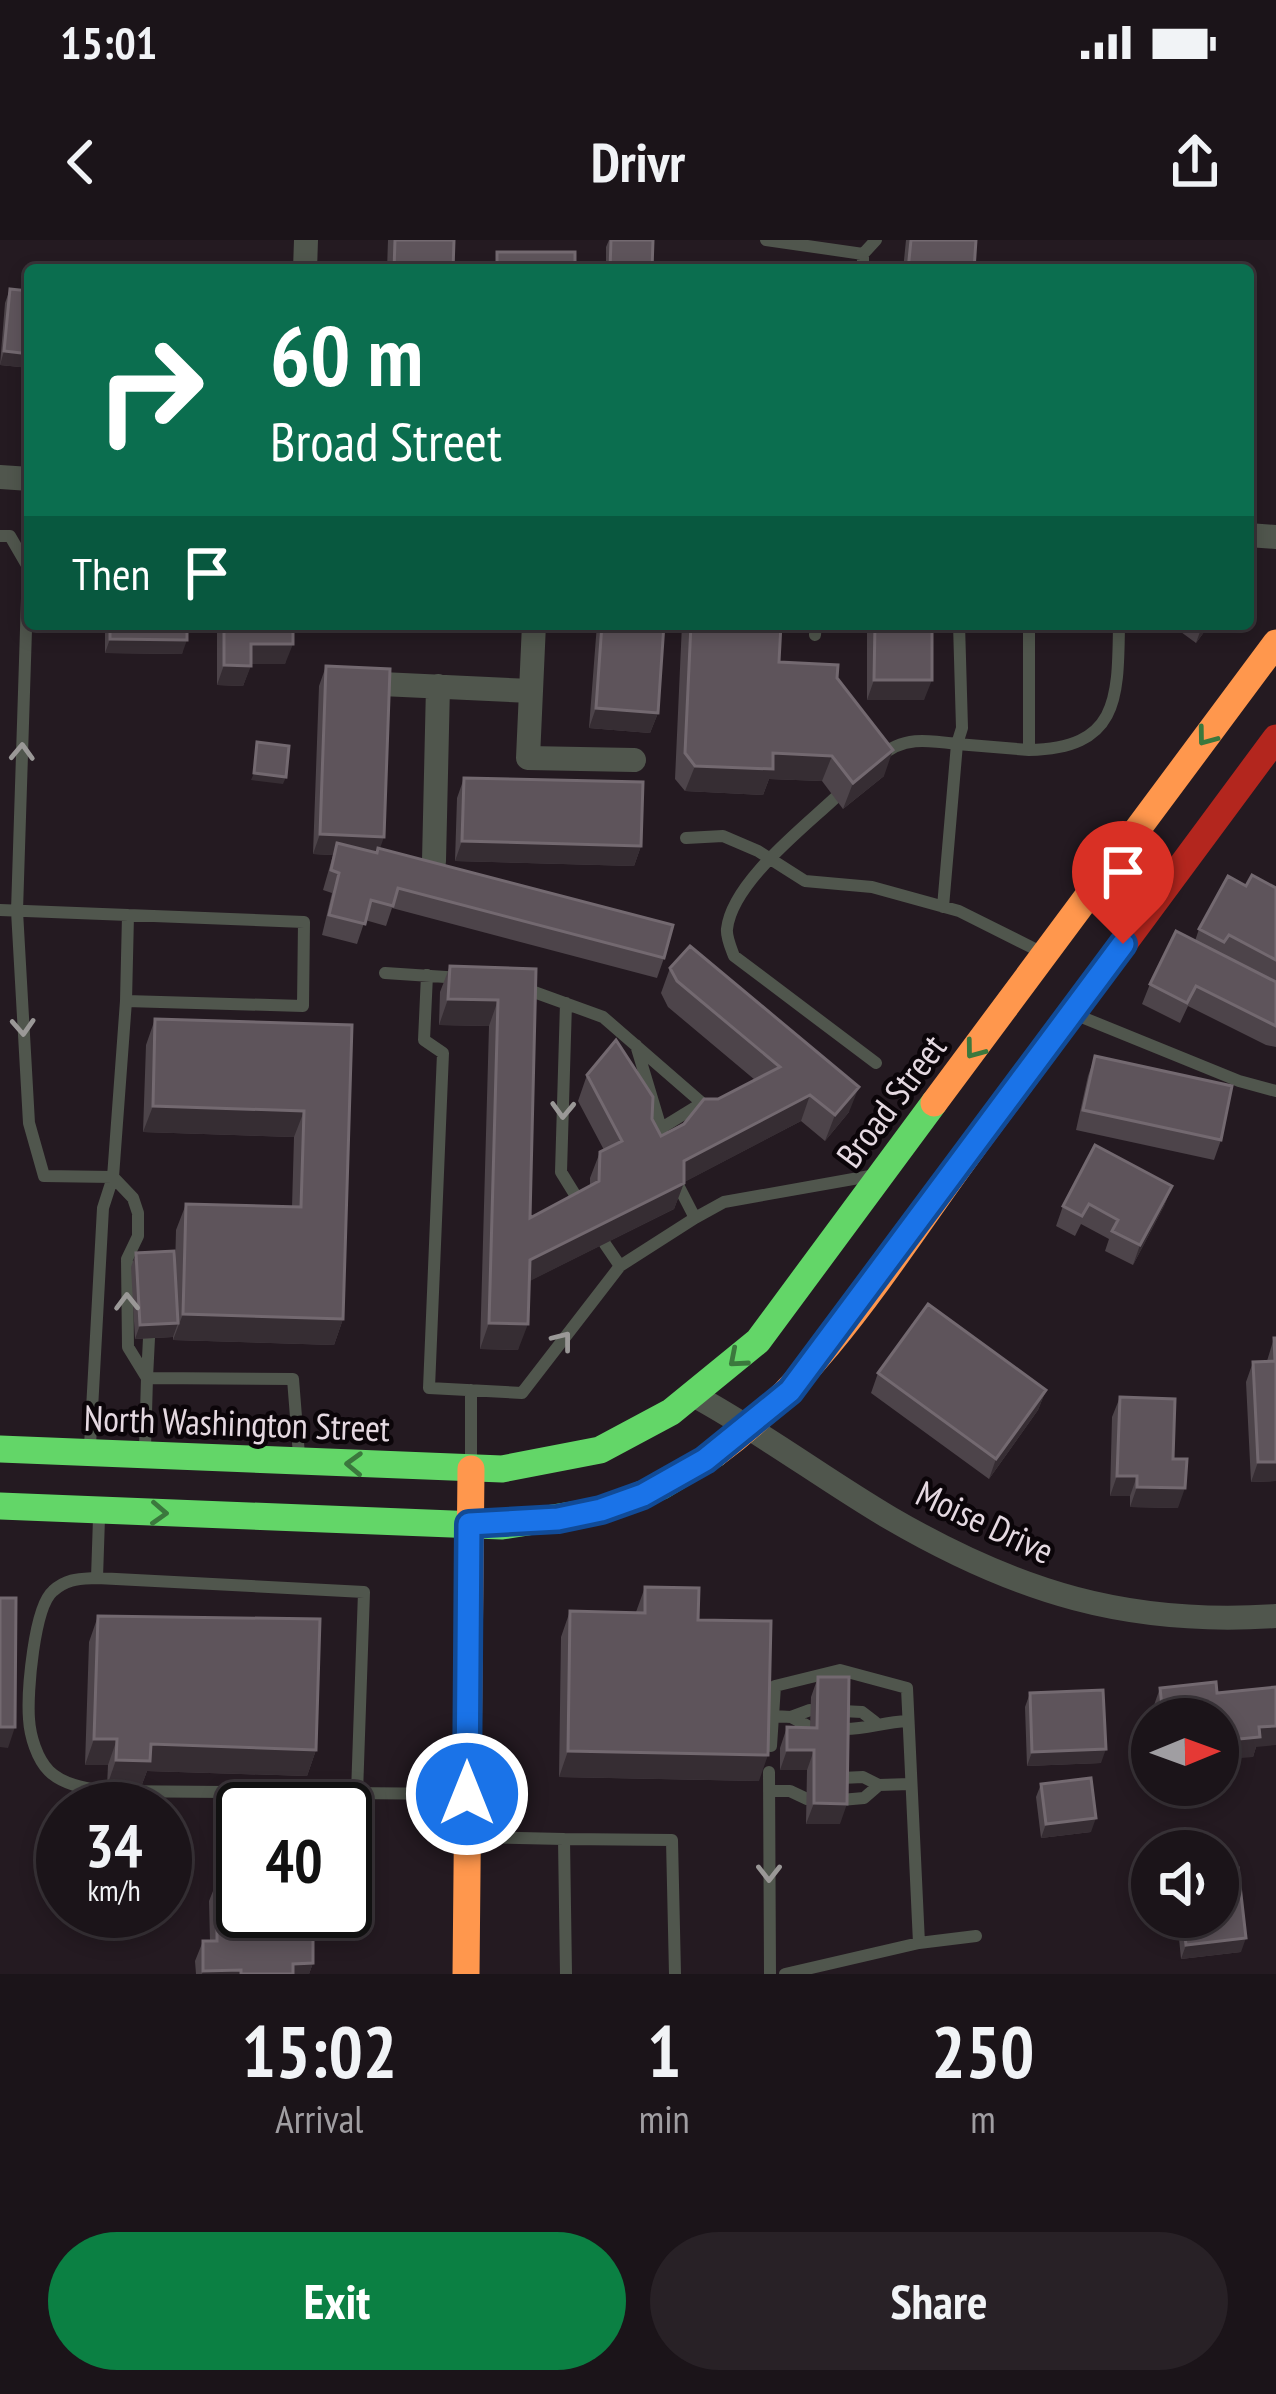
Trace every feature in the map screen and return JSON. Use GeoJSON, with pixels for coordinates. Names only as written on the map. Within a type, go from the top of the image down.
{"type":"FeatureCollection","features":[{"type":"Feature","properties":{"kind":"main road","name":"Broad Street"},"geometry":{"type":"LineString","coordinates":[[471,1468],[566,1460],[610,1446],[695,1396],[758,1341],[1276,643]]}},
{"type":"Feature","properties":{"kind":"main road"},"geometry":{"type":"LineString","coordinates":[[0,1506],[469,1524],[541,1521],[601,1510],[677,1478],[790,1391],[811,1366],[1276,738]]}},
{"type":"Feature","properties":{"kind":"main road","name":"North Washington Street"},"geometry":{"type":"LineString","coordinates":[[0,1449],[471,1468]]}},
{"type":"Feature","properties":{"kind":"main road"},"geometry":{"type":"LineString","coordinates":[[466,1974],[471,1468]]}},
{"type":"Feature","properties":{"kind":"street"},"geometry":{"type":"LineString","coordinates":[[534,630],[528,758],[634,760]]}},
{"type":"Feature","properties":{"kind":"street"},"geometry":{"type":"LineString","coordinates":[[343,682],[531,691]]}},
{"type":"Feature","properties":{"kind":"street"},"geometry":{"type":"LineString","coordinates":[[434,861],[438,686]]}},
{"type":"Feature","properties":{"kind":"street","name":"Moise Drive"},"geometry":{"type":"LineString","coordinates":[[695,1396],[889,1516],[1014,1580],[1118,1610],[1184,1619],[1276,1616]]}},
{"type":"Feature","properties":{"kind":"lane"},"geometry":{"type":"LineString","coordinates":[[766,240],[808,242],[863,254]]}},
{"type":"Feature","properties":{"kind":"lane"},"geometry":{"type":"LineString","coordinates":[[863,264],[863,254],[876,240]]}},
{"type":"Feature","properties":{"kind":"lane"},"geometry":{"type":"LineString","coordinates":[[0,536],[10,536],[24,560]]}},
{"type":"Feature","properties":{"kind":"lane"},"geometry":{"type":"LineString","coordinates":[[26,630],[17,911],[28,1123],[44,1176],[113,1177],[134,1198],[142,1252]]}},
{"type":"Feature","properties":{"kind":"lane"},"geometry":{"type":"LineString","coordinates":[[943,907],[956,744],[962,728],[958,630]]}},
{"type":"Feature","properties":{"kind":"lane"},"geometry":{"type":"LineString","coordinates":[[1029,750],[1030,630]]}},
{"type":"Feature","properties":{"kind":"lane"},"geometry":{"type":"LineString","coordinates":[[873,763],[893,745],[929,740],[1029,750],[1082,743],[1098,730],[1114,705],[1119,630]]}},
{"type":"Feature","properties":{"kind":"lane"},"geometry":{"type":"LineString","coordinates":[[835,798],[771,858],[735,903],[726,932],[734,956],[876,1064]]}},
{"type":"Feature","properties":{"kind":"lane"},"geometry":{"type":"LineString","coordinates":[[686,838],[723,836],[771,858],[805,881],[872,887],[959,911],[1045,954]]}},
{"type":"Feature","properties":{"kind":"lane"},"geometry":{"type":"LineString","coordinates":[[0,910],[304,922],[303,1006],[126,1001]]}},
{"type":"Feature","properties":{"kind":"lane"},"geometry":{"type":"LineString","coordinates":[[90,1453],[104,1208],[113,1177],[126,1001],[128,915]]}},
{"type":"Feature","properties":{"kind":"lane"},"geometry":{"type":"LineString","coordinates":[[385,973],[480,979]]}},
{"type":"Feature","properties":{"kind":"lane"},"geometry":{"type":"LineString","coordinates":[[427,976],[424,1040],[443,1053],[429,1388],[522,1393],[620,1266],[695,1218],[724,1202],[881,1174]]}},
{"type":"Feature","properties":{"kind":"lane"},"geometry":{"type":"LineString","coordinates":[[515,986],[603,1017],[702,1103],[663,1127]]}},
{"type":"Feature","properties":{"kind":"lane"},"geometry":{"type":"LineString","coordinates":[[566,1003],[561,1172],[584,1210]]}},
{"type":"Feature","properties":{"kind":"lane"},"geometry":{"type":"LineString","coordinates":[[1072,1013],[1239,1082],[1276,1091]]}},
{"type":"Feature","properties":{"kind":"lane"},"geometry":{"type":"LineString","coordinates":[[636,1044],[663,1127],[663,1156]]}},
{"type":"Feature","properties":{"kind":"lane"},"geometry":{"type":"LineString","coordinates":[[678,1185],[695,1218]]}},
{"type":"Feature","properties":{"kind":"lane"},"geometry":{"type":"LineString","coordinates":[[138,1237],[127,1259],[128,1347],[147,1378]]}},
{"type":"Feature","properties":{"kind":"lane"},"geometry":{"type":"LineString","coordinates":[[605,1244],[620,1266]]}},
{"type":"Feature","properties":{"kind":"lane"},"geometry":{"type":"LineString","coordinates":[[145,1455],[149,1338]]}},
{"type":"Feature","properties":{"kind":"lane"},"geometry":{"type":"LineString","coordinates":[[147,1378],[292,1378],[300,1462]]}},
{"type":"Feature","properties":{"kind":"lane"},"geometry":{"type":"LineString","coordinates":[[471,1390],[471,1468]]}},
{"type":"Feature","properties":{"kind":"lane"},"geometry":{"type":"LineString","coordinates":[[98,1578],[100,1510]]}},
{"type":"Feature","properties":{"kind":"lane"},"geometry":{"type":"LineString","coordinates":[[216,1792],[102,1791],[76,1786],[50,1772],[34,1748],[29,1718],[39,1616],[49,1593],[69,1580],[98,1578],[364,1592],[357,1782]]}},
{"type":"Feature","properties":{"kind":"lane"},"geometry":{"type":"LineString","coordinates":[[771,1746],[775,1685],[840,1670],[907,1688],[919,1943]]}},
{"type":"Feature","properties":{"kind":"lane"},"geometry":{"type":"LineString","coordinates":[[773,1716],[791,1717],[810,1710]]}},
{"type":"Feature","properties":{"kind":"lane"},"geometry":{"type":"LineString","coordinates":[[842,1711],[862,1712],[875,1722]]}},
{"type":"Feature","properties":{"kind":"lane"},"geometry":{"type":"LineString","coordinates":[[791,1717],[810,1727]]}},
{"type":"Feature","properties":{"kind":"lane"},"geometry":{"type":"LineString","coordinates":[[842,1729],[862,1730],[875,1722],[907,1720]]}},
{"type":"Feature","properties":{"kind":"lane"},"geometry":{"type":"LineString","coordinates":[[769,1772],[770,1974]]}},
{"type":"Feature","properties":{"kind":"lane"},"geometry":{"type":"LineString","coordinates":[[790,1790],[807,1777]]}},
{"type":"Feature","properties":{"kind":"lane"},"geometry":{"type":"LineString","coordinates":[[841,1778],[863,1777],[879,1785],[910,1784]]}},
{"type":"Feature","properties":{"kind":"lane"},"geometry":{"type":"LineString","coordinates":[[841,1799],[864,1798],[879,1785]]}},
{"type":"Feature","properties":{"kind":"lane"},"geometry":{"type":"LineString","coordinates":[[769,1791],[790,1790],[807,1799]]}},
{"type":"Feature","properties":{"kind":"lane"},"geometry":{"type":"LineString","coordinates":[[372,1793],[467,1794]]}},
{"type":"Feature","properties":{"kind":"lane"},"geometry":{"type":"LineString","coordinates":[[467,1837],[672,1840],[675,1974]]}},
{"type":"Feature","properties":{"kind":"lane"},"geometry":{"type":"LineString","coordinates":[[564,1839],[566,1974]]}},
{"type":"Feature","properties":{"kind":"lane"},"geometry":{"type":"LineString","coordinates":[[785,1974],[919,1943],[976,1936]]}},
{"type":"Feature","properties":{"kind":"building"},"geometry":{"type":"Polygon","coordinates":[[[395,240],[454,240],[453,264],[394,264],[395,240]]]}},
{"type":"Feature","properties":{"kind":"building"},"geometry":{"type":"Polygon","coordinates":[[[611,240],[653,240],[652,264],[610,264],[611,240]]]}},
{"type":"Feature","properties":{"kind":"building"},"geometry":{"type":"Polygon","coordinates":[[[911,240],[976,240],[974,264],[909,264],[911,240]]]}},
{"type":"Feature","properties":{"kind":"building"},"geometry":{"type":"Polygon","coordinates":[[[497,252],[575,252],[575,264],[497,264],[497,252]]]}},
{"type":"Feature","properties":{"kind":"building"},"geometry":{"type":"Polygon","coordinates":[[[10,289],[24,290],[24,353],[4,351],[10,289]]]}},
{"type":"Feature","properties":{"kind":"building"},"geometry":{"type":"Polygon","coordinates":[[[110,630],[187,630],[187,640],[110,639],[110,630]]]}},
{"type":"Feature","properties":{"kind":"building"},"geometry":{"type":"Polygon","coordinates":[[[224,630],[293,630],[293,644],[251,644],[251,666],[224,665],[224,630]]]}},
{"type":"Feature","properties":{"kind":"building"},"geometry":{"type":"Polygon","coordinates":[[[602,630],[664,630],[658,713],[596,708],[602,630]]]}},
{"type":"Feature","properties":{"kind":"building"},"geometry":{"type":"Polygon","coordinates":[[[691,630],[781,630],[779,662],[838,665],[837,678],[893,750],[853,783],[832,756],[773,753],[773,769],[695,766],[685,753],[691,630]]]}},
{"type":"Feature","properties":{"kind":"building"},"geometry":{"type":"Polygon","coordinates":[[[875,630],[932,630],[932,680],[874,680],[875,630]]]}},
{"type":"Feature","properties":{"kind":"building"},"geometry":{"type":"Polygon","coordinates":[[[326,666],[390,669],[384,837],[320,834],[326,666]]]}},
{"type":"Feature","properties":{"kind":"building"},"geometry":{"type":"Polygon","coordinates":[[[257,742],[289,746],[286,777],[254,773],[257,742]]]}},
{"type":"Feature","properties":{"kind":"building"},"geometry":{"type":"Polygon","coordinates":[[[464,778],[643,782],[641,846],[462,841],[464,778]]]}},
{"type":"Feature","properties":{"kind":"building"},"geometry":{"type":"Polygon","coordinates":[[[337,843],[377,853],[378,848],[673,925],[664,958],[398,888],[393,906],[371,900],[365,924],[329,915],[339,873],[331,870],[337,843]]]}},
{"type":"Feature","properties":{"kind":"building"},"geometry":{"type":"Polygon","coordinates":[[[1252,875],[1276,888],[1276,960],[1229,935],[1224,942],[1199,929],[1228,876],[1246,886],[1252,875]]]}},
{"type":"Feature","properties":{"kind":"building"},"geometry":{"type":"Polygon","coordinates":[[[1176,931],[1276,982],[1276,1026],[1196,986],[1187,1003],[1150,984],[1176,931]]]}},
{"type":"Feature","properties":{"kind":"building"},"geometry":{"type":"Polygon","coordinates":[[[690,946],[859,1087],[835,1115],[810,1095],[684,1161],[684,1183],[530,1260],[528,1324],[489,1323],[498,1000],[448,999],[450,966],[536,969],[530,1218],[599,1181],[600,1152],[622,1141],[587,1075],[616,1040],[653,1097],[652,1119],[661,1136],[684,1124],[704,1099],[718,1099],[780,1067],[677,981],[670,968],[690,946]]]}},
{"type":"Feature","properties":{"kind":"building"},"geometry":{"type":"Polygon","coordinates":[[[155,1019],[352,1025],[343,1319],[183,1314],[186,1204],[301,1207],[304,1111],[153,1106],[155,1019]]]}},
{"type":"Feature","properties":{"kind":"building"},"geometry":{"type":"Polygon","coordinates":[[[1095,1056],[1232,1086],[1221,1140],[1083,1110],[1095,1056]]]}},
{"type":"Feature","properties":{"kind":"building"},"geometry":{"type":"Polygon","coordinates":[[[1095,1145],[1172,1186],[1140,1245],[1112,1231],[1118,1220],[1089,1204],[1082,1216],[1063,1206],[1095,1145]]]}},
{"type":"Feature","properties":{"kind":"building"},"geometry":{"type":"Polygon","coordinates":[[[174,1251],[178,1323],[140,1325],[136,1253],[174,1251]]]}},
{"type":"Feature","properties":{"kind":"building"},"geometry":{"type":"Polygon","coordinates":[[[928,1304],[1046,1390],[996,1459],[878,1373],[928,1304]]]}},
{"type":"Feature","properties":{"kind":"building"},"geometry":{"type":"Polygon","coordinates":[[[1276,1338],[1276,1462],[1258,1462],[1253,1362],[1275,1361],[1276,1338]]]}},
{"type":"Feature","properties":{"kind":"building"},"geometry":{"type":"Polygon","coordinates":[[[1120,1397],[1175,1399],[1173,1459],[1187,1459],[1185,1488],[1137,1487],[1137,1476],[1117,1476],[1120,1397]]]}},
{"type":"Feature","properties":{"kind":"building"},"geometry":{"type":"Polygon","coordinates":[[[645,1587],[699,1588],[698,1620],[771,1621],[768,1755],[568,1751],[570,1611],[645,1613],[645,1587]]]}},
{"type":"Feature","properties":{"kind":"building"},"geometry":{"type":"Polygon","coordinates":[[[0,1598],[16,1598],[15,1727],[0,1727],[0,1598]]]}},
{"type":"Feature","properties":{"kind":"building"},"geometry":{"type":"Polygon","coordinates":[[[98,1616],[320,1619],[316,1750],[151,1744],[150,1761],[116,1760],[117,1739],[94,1739],[98,1616]]]}},
{"type":"Feature","properties":{"kind":"building"},"geometry":{"type":"Polygon","coordinates":[[[818,1677],[849,1677],[847,1804],[814,1803],[814,1750],[787,1750],[787,1727],[817,1728],[818,1677]]]}},
{"type":"Feature","properties":{"kind":"building"},"geometry":{"type":"Polygon","coordinates":[[[1216,1682],[1217,1693],[1276,1687],[1276,1726],[1259,1727],[1260,1737],[1239,1739],[1239,1698],[1161,1698],[1160,1688],[1216,1682]]]}},
{"type":"Feature","properties":{"kind":"building"},"geometry":{"type":"Polygon","coordinates":[[[1103,1690],[1106,1749],[1032,1752],[1030,1693],[1103,1690]]]}},
{"type":"Feature","properties":{"kind":"building"},"geometry":{"type":"Polygon","coordinates":[[[1091,1778],[1096,1818],[1046,1824],[1041,1784],[1091,1778]]]}},
{"type":"Feature","properties":{"kind":"building"},"geometry":{"type":"Polygon","coordinates":[[[1239,1877],[1246,1938],[1186,1945],[1185,1938],[1239,1938],[1239,1877]]]}},
{"type":"Feature","properties":{"kind":"building"},"geometry":{"type":"Polygon","coordinates":[[[313,1938],[313,1963],[293,1964],[293,1974],[203,1971],[203,1941],[313,1938]]]}},
{"type":"Feature","properties":{"kind":"traffic: fast"},"geometry":{"type":"LineString","coordinates":[[0,1449],[502,1469],[600,1450],[671,1412],[758,1341],[934,1103]]}},
{"type":"Feature","properties":{"kind":"traffic: fast"},"geometry":{"type":"LineString","coordinates":[[0,1506],[502,1526],[603,1510],[662,1486],[715,1454]]}},
{"type":"Feature","properties":{"kind":"traffic: slow"},"geometry":{"type":"LineString","coordinates":[[934,1103],[1276,643]]}},
{"type":"Feature","properties":{"kind":"traffic: slow"},"geometry":{"type":"LineString","coordinates":[[715,1454],[754,1423],[824,1350],[974,1146]]}},
{"type":"Feature","properties":{"kind":"traffic: slow"},"geometry":{"type":"LineString","coordinates":[[466,1974],[471,1469]]}},
{"type":"Feature","properties":{"kind":"traffic: jam"},"geometry":{"type":"LineString","coordinates":[[974,1146],[1276,738]]}},
{"type":"Feature","properties":{"kind":"route"},"geometry":{"type":"LineString","coordinates":[[467,1794],[469,1524],[558,1519],[643,1495],[705,1460],[790,1391],[1123,944]]}}]}
